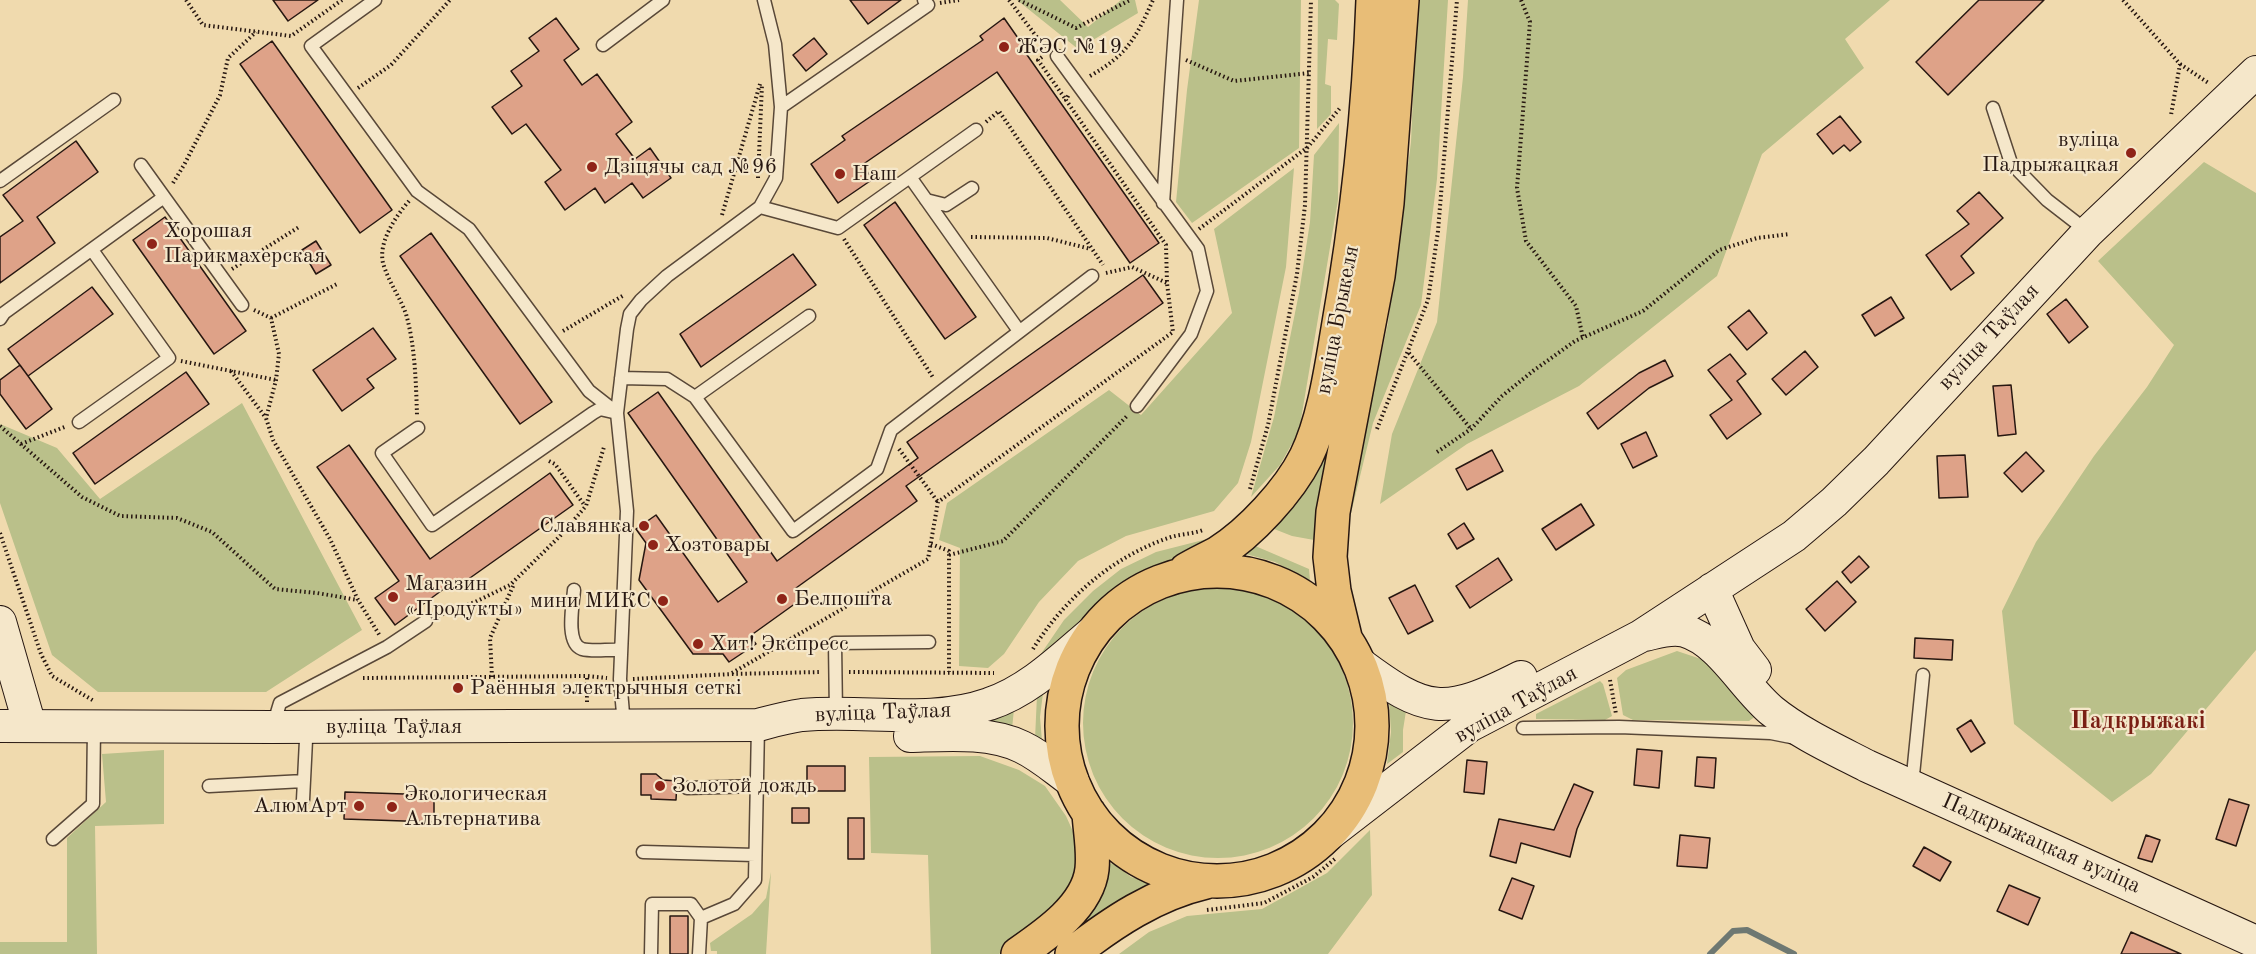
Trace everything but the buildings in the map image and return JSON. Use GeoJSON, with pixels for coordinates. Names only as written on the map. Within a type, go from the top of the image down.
{"type":"FeatureCollection","features":[{"type":"Feature","properties":{"kind":"main road","name":"вуліца Брыкеля"},"geometry":{"type":"LineString","coordinates":[[1173,577],[1219,552],[1252,526],[1287,486],[1305,457],[1317,428],[1351,259],[1359,191],[1373,0]]}},
{"type":"Feature","properties":{"kind":"main road","name":"вуліца Брыкеля"},"geometry":{"type":"LineString","coordinates":[[1208,896],[1245,878],[1276,869],[1334,844],[1347,810],[1362,783],[1370,753],[1372,723],[1369,692],[1352,651],[1334,591],[1330,556],[1333,512],[1378,276],[1388,191],[1402,0]]}},
{"type":"Feature","properties":{"kind":"main road","name":"вуліца Таўлая"},"geometry":{"type":"LineString","coordinates":[[1334,844],[1469,726],[1641,636],[1778,547],[1834,502],[1876,461],[2088,232],[2256,72]]}},
{"type":"Feature","properties":{"kind":"main road"},"geometry":{"type":"LineString","coordinates":[[1208,896],[1177,876],[1143,862],[1113,840],[1089,813],[1073,782],[1064,751],[1062,720],[1066,688],[1077,658],[1094,631],[1125,601],[1143,589],[1173,577],[1200,571],[1228,571],[1256,575],[1282,585],[1306,599],[1327,617],[1352,651]]}},
{"type":"Feature","properties":{"kind":"main road"},"geometry":{"type":"LineString","coordinates":[[1712,589],[1739,649],[1759,675],[1826,745]]}},
{"type":"Feature","properties":{"kind":"main road","name":"вуліца Таўлая"},"geometry":{"type":"LineString","coordinates":[[1352,651],[1395,690],[1419,700],[1440,705],[1460,703],[1498,688],[1632,619],[1712,589]]}},
{"type":"Feature","properties":{"kind":"main road"},"geometry":{"type":"LineString","coordinates":[[0,622],[15,726]]}},
{"type":"Feature","properties":{"kind":"main road"},"geometry":{"type":"LineString","coordinates":[[1641,636],[1667,630],[1684,630],[1698,636],[1714,649],[1772,711],[1826,745]]}},
{"type":"Feature","properties":{"kind":"main road","name":"вуліца Таўлая"},"geometry":{"type":"LineString","coordinates":[[15,726],[96,715],[304,727],[758,725],[804,715],[948,714],[990,704],[1040,676],[1094,631]]}},
{"type":"Feature","properties":{"kind":"main road","name":"вуліца Таўлая"},"geometry":{"type":"LineString","coordinates":[[758,725],[804,736],[982,736],[1020,746],[1038,756],[1073,782]]}},
{"type":"Feature","properties":{"kind":"main road","name":"Падкрыжацкая вуліца"},"geometry":{"type":"LineString","coordinates":[[1826,745],[2256,942]]}},
{"type":"Feature","properties":{"kind":"main road"},"geometry":{"type":"LineString","coordinates":[[1018,954],[1069,913],[1086,891],[1092,869],[1089,813]]}},
{"type":"Feature","properties":{"kind":"main road"},"geometry":{"type":"LineString","coordinates":[[1072,954],[1125,916],[1156,898],[1186,887],[1208,896]]}},
{"type":"Feature","properties":{"kind":"lane"},"geometry":{"type":"LineString","coordinates":[[375,0],[311,46],[417,191],[469,229],[589,391],[617,413]]}},
{"type":"Feature","properties":{"kind":"lane"},"geometry":{"type":"LineString","coordinates":[[603,45],[663,0]]}},
{"type":"Feature","properties":{"kind":"lane"},"geometry":{"type":"LineString","coordinates":[[624,726],[620,679],[627,511],[617,413],[630,314],[640,300],[667,276],[760,207],[776,178],[781,107],[775,44],[764,0]]}},
{"type":"Feature","properties":{"kind":"lane"},"geometry":{"type":"LineString","coordinates":[[781,107],[928,5],[924,0]]}},
{"type":"Feature","properties":{"kind":"lane"},"geometry":{"type":"LineString","coordinates":[[1163,203],[1177,0]]}},
{"type":"Feature","properties":{"kind":"lane"},"geometry":{"type":"LineString","coordinates":[[1057,56],[1198,249],[1207,291],[1191,334],[1137,406]]}},
{"type":"Feature","properties":{"kind":"lane"},"geometry":{"type":"LineString","coordinates":[[0,181],[114,100]]}},
{"type":"Feature","properties":{"kind":"lane"},"geometry":{"type":"LineString","coordinates":[[1993,108],[2011,164],[2047,200],[2088,232]]}},
{"type":"Feature","properties":{"kind":"lane"},"geometry":{"type":"LineString","coordinates":[[760,207],[838,228],[976,130]]}},
{"type":"Feature","properties":{"kind":"lane"},"geometry":{"type":"LineString","coordinates":[[141,165],[242,305]]}},
{"type":"Feature","properties":{"kind":"lane"},"geometry":{"type":"LineString","coordinates":[[910,177],[1019,331]]}},
{"type":"Feature","properties":{"kind":"lane"},"geometry":{"type":"LineString","coordinates":[[926,200],[946,205],[972,188]]}},
{"type":"Feature","properties":{"kind":"lane"},"geometry":{"type":"LineString","coordinates":[[1,313],[164,197]]}},
{"type":"Feature","properties":{"kind":"lane"},"geometry":{"type":"LineString","coordinates":[[79,422],[169,358],[92,250]]}},
{"type":"Feature","properties":{"kind":"lane"},"geometry":{"type":"LineString","coordinates":[[621,378],[667,379],[695,397],[793,531],[877,469],[891,430],[1092,276]]}},
{"type":"Feature","properties":{"kind":"lane"},"geometry":{"type":"LineString","coordinates":[[695,397],[809,316]]}},
{"type":"Feature","properties":{"kind":"lane"},"geometry":{"type":"LineString","coordinates":[[418,428],[382,453],[432,525],[600,409],[617,413]]}},
{"type":"Feature","properties":{"kind":"lane"},"geometry":{"type":"LineString","coordinates":[[574,590],[571,636],[574,644],[582,649],[621,650]]}},
{"type":"Feature","properties":{"kind":"lane"},"geometry":{"type":"LineString","coordinates":[[273,727],[280,703],[387,647],[426,621]]}},
{"type":"Feature","properties":{"kind":"lane"},"geometry":{"type":"LineString","coordinates":[[836,715],[835,643],[929,642]]}},
{"type":"Feature","properties":{"kind":"lane"},"geometry":{"type":"LineString","coordinates":[[1912,786],[1923,675]]}},
{"type":"Feature","properties":{"kind":"lane"},"geometry":{"type":"LineString","coordinates":[[53,839],[93,804],[96,715]]}},
{"type":"Feature","properties":{"kind":"lane"},"geometry":{"type":"LineString","coordinates":[[700,918],[734,904],[754,880],[758,725]]}},
{"type":"Feature","properties":{"kind":"lane"},"geometry":{"type":"LineString","coordinates":[[303,800],[306,740],[304,727]]}},
{"type":"Feature","properties":{"kind":"lane"},"geometry":{"type":"LineString","coordinates":[[1523,728],[1619,727],[1771,733],[1826,745]]}},
{"type":"Feature","properties":{"kind":"lane"},"geometry":{"type":"LineString","coordinates":[[209,786],[304,781]]}},
{"type":"Feature","properties":{"kind":"lane"},"geometry":{"type":"LineString","coordinates":[[687,788],[757,786]]}},
{"type":"Feature","properties":{"kind":"lane"},"geometry":{"type":"LineString","coordinates":[[643,852],[755,855]]}},
{"type":"Feature","properties":{"kind":"lane"},"geometry":{"type":"LineString","coordinates":[[651,954],[652,903],[691,904],[700,918],[699,954]]}},
{"type":"Feature","properties":{"kind":"path"},"geometry":{"type":"LineString","coordinates":[[186,0],[203,25],[291,36],[342,0]]}},
{"type":"Feature","properties":{"kind":"path"},"geometry":{"type":"LineString","coordinates":[[347,95],[391,65],[450,0]]}},
{"type":"Feature","properties":{"kind":"path"},"geometry":{"type":"LineString","coordinates":[[732,674],[928,559],[938,502],[1173,332],[1167,283],[1167,245],[1038,60],[1048,53],[1010,0]]}},
{"type":"Feature","properties":{"kind":"path"},"geometry":{"type":"LineString","coordinates":[[1019,0],[1076,28],[1130,0]]}},
{"type":"Feature","properties":{"kind":"path"},"geometry":{"type":"LineString","coordinates":[[1066,100],[1076,83],[1112,64],[1127,48],[1153,0]]}},
{"type":"Feature","properties":{"kind":"path"},"geometry":{"type":"LineString","coordinates":[[1249,491],[1268,425],[1297,274],[1305,205],[1308,147],[1311,0]]}},
{"type":"Feature","properties":{"kind":"path"},"geometry":{"type":"LineString","coordinates":[[1376,431],[1428,300],[1438,231],[1457,0]]}},
{"type":"Feature","properties":{"kind":"path"},"geometry":{"type":"LineString","coordinates":[[1521,0],[1530,22],[1516,188],[1526,241],[1576,306],[1583,338]]}},
{"type":"Feature","properties":{"kind":"path"},"geometry":{"type":"LineString","coordinates":[[2123,0],[2180,64],[2214,86]]}},
{"type":"Feature","properties":{"kind":"path"},"geometry":{"type":"LineString","coordinates":[[164,197],[184,165],[220,95],[228,58],[256,32]]}},
{"type":"Feature","properties":{"kind":"path"},"geometry":{"type":"LineString","coordinates":[[1173,54],[1234,81],[1310,73]]}},
{"type":"Feature","properties":{"kind":"path"},"geometry":{"type":"LineString","coordinates":[[2171,115],[2180,64]]}},
{"type":"Feature","properties":{"kind":"path"},"geometry":{"type":"LineString","coordinates":[[720,224],[762,78],[758,180]]}},
{"type":"Feature","properties":{"kind":"path"},"geometry":{"type":"LineString","coordinates":[[1189,237],[1308,147],[1340,110],[1341,99]]}},
{"type":"Feature","properties":{"kind":"path"},"geometry":{"type":"LineString","coordinates":[[976,130],[999,111],[1108,273]]}},
{"type":"Feature","properties":{"kind":"path"},"geometry":{"type":"LineString","coordinates":[[417,191],[394,219],[385,245],[383,262],[406,314],[416,373],[418,428]]}},
{"type":"Feature","properties":{"kind":"path"},"geometry":{"type":"LineString","coordinates":[[222,276],[299,227]]}},
{"type":"Feature","properties":{"kind":"path"},"geometry":{"type":"LineString","coordinates":[[838,228],[942,390]]}},
{"type":"Feature","properties":{"kind":"path"},"geometry":{"type":"LineString","coordinates":[[1437,452],[1471,429],[1503,396],[1533,371],[1583,338],[1643,311],[1719,250],[1757,238],[1790,234]]}},
{"type":"Feature","properties":{"kind":"path"},"geometry":{"type":"LineString","coordinates":[[952,237],[1047,238],[1092,249]]}},
{"type":"Feature","properties":{"kind":"path"},"geometry":{"type":"LineString","coordinates":[[1092,276],[1132,267],[1167,283]]}},
{"type":"Feature","properties":{"kind":"path"},"geometry":{"type":"LineString","coordinates":[[271,318],[339,283]]}},
{"type":"Feature","properties":{"kind":"path"},"geometry":{"type":"LineString","coordinates":[[550,339],[632,289]]}},
{"type":"Feature","properties":{"kind":"path"},"geometry":{"type":"LineString","coordinates":[[242,305],[271,318]]}},
{"type":"Feature","properties":{"kind":"path"},"geometry":{"type":"LineString","coordinates":[[266,418],[276,380],[279,354],[271,318]]}},
{"type":"Feature","properties":{"kind":"path"},"geometry":{"type":"LineString","coordinates":[[1408,352],[1471,429]]}},
{"type":"Feature","properties":{"kind":"path"},"geometry":{"type":"LineString","coordinates":[[169,358],[276,380]]}},
{"type":"Feature","properties":{"kind":"path"},"geometry":{"type":"LineString","coordinates":[[230,371],[266,418],[273,440],[330,539],[358,600],[387,647]]}},
{"type":"Feature","properties":{"kind":"path"},"geometry":{"type":"LineString","coordinates":[[949,555],[1004,541],[1137,406]]}},
{"type":"Feature","properties":{"kind":"path"},"geometry":{"type":"LineString","coordinates":[[20,444],[79,422]]}},
{"type":"Feature","properties":{"kind":"path"},"geometry":{"type":"LineString","coordinates":[[0,426],[82,497],[120,516],[177,518],[212,532],[275,589],[358,600]]}},
{"type":"Feature","properties":{"kind":"path"},"geometry":{"type":"LineString","coordinates":[[889,435],[938,502]]}},
{"type":"Feature","properties":{"kind":"path"},"geometry":{"type":"LineString","coordinates":[[426,621],[475,602],[510,585],[586,507],[605,443]]}},
{"type":"Feature","properties":{"kind":"path"},"geometry":{"type":"LineString","coordinates":[[536,454],[555,464],[586,507]]}},
{"type":"Feature","properties":{"kind":"path"},"geometry":{"type":"LineString","coordinates":[[1031,652],[1049,623],[1105,569],[1136,550],[1173,536],[1200,532],[1210,527]]}},
{"type":"Feature","properties":{"kind":"path"},"geometry":{"type":"LineString","coordinates":[[0,533],[41,654],[52,676],[96,715]]}},
{"type":"Feature","properties":{"kind":"path"},"geometry":{"type":"LineString","coordinates":[[931,544],[949,551],[949,672]]}},
{"type":"Feature","properties":{"kind":"path"},"geometry":{"type":"LineString","coordinates":[[492,677],[490,638],[515,580]]}},
{"type":"Feature","properties":{"kind":"path"},"geometry":{"type":"LineString","coordinates":[[329,678],[587,676],[620,679],[835,672],[991,674],[1000,671]]}},
{"type":"Feature","properties":{"kind":"path"},"geometry":{"type":"LineString","coordinates":[[1610,679],[1619,727]]}},
{"type":"Feature","properties":{"kind":"path"},"geometry":{"type":"LineString","coordinates":[[1208,896],[1264,903],[1313,877],[1334,844]]}},
{"type":"Feature","properties":{"kind":"green space"},"geometry":{"type":"Polygon","coordinates":[[[1017,0],[1060,0],[1088,27],[1121,0],[1135,0],[1138,13],[1078,49],[1017,0]]]}},
{"type":"Feature","properties":{"kind":"green space"},"geometry":{"type":"Polygon","coordinates":[[[1199,0],[1301,0],[1299,148],[1192,223],[1176,202],[1199,0]]]}},
{"type":"Feature","properties":{"kind":"green space"},"geometry":{"type":"Polygon","coordinates":[[[1318,0],[1335,0],[1339,4],[1337,40],[1328,39],[1325,84],[1331,86],[1331,114],[1317,129],[1318,0]]]}},
{"type":"Feature","properties":{"kind":"green space"},"geometry":{"type":"Polygon","coordinates":[[[1417,0],[1448,0],[1437,179],[1421,305],[1373,423],[1344,542],[1344,526],[1388,323],[1411,142],[1417,0]]]}},
{"type":"Feature","properties":{"kind":"green space"},"geometry":{"type":"Polygon","coordinates":[[[1468,0],[1890,0],[1845,39],[1864,68],[1762,154],[1717,276],[1579,386],[1467,444],[1380,504],[1392,434],[1437,322],[1463,77],[1468,0]]]}},
{"type":"Feature","properties":{"kind":"green space"},"geometry":{"type":"Polygon","coordinates":[[[1339,123],[1338,200],[1299,431],[1280,465],[1251,497],[1274,417],[1299,293],[1310,222],[1314,155],[1339,123]]]}},
{"type":"Feature","properties":{"kind":"green space"},"geometry":{"type":"Polygon","coordinates":[[[2204,162],[2256,193],[2256,650],[2151,774],[2112,802],[2014,724],[2002,611],[2036,542],[2094,456],[2147,387],[2174,345],[2098,261],[2204,162]]]}},
{"type":"Feature","properties":{"kind":"green space"},"geometry":{"type":"Polygon","coordinates":[[[1294,168],[1286,267],[1251,442],[1238,483],[1214,511],[1126,536],[1078,561],[1039,602],[1004,654],[988,668],[959,666],[960,548],[939,540],[947,503],[1109,390],[1141,415],[1232,313],[1214,229],[1294,168]]]}},
{"type":"Feature","properties":{"kind":"green space"},"geometry":{"type":"Polygon","coordinates":[[[242,403],[362,630],[266,692],[98,692],[52,655],[0,503],[0,424],[57,448],[100,499],[242,403]]]}},
{"type":"Feature","properties":{"kind":"green space"},"geometry":{"type":"Polygon","coordinates":[[[1326,449],[1333,449],[1314,540],[1292,536],[1269,527],[1326,449]]]}},
{"type":"Feature","properties":{"kind":"green space"},"geometry":{"type":"Polygon","coordinates":[[[1215,537],[1215,546],[1122,585],[1032,667],[1064,620],[1093,591],[1121,569],[1156,552],[1215,537]]]}},
{"type":"Feature","properties":{"kind":"green space"},"geometry":{"type":"Polygon","coordinates":[[[1253,545],[1309,569],[1310,581],[1275,562],[1242,553],[1253,545]]]}},
{"type":"Feature","properties":{"kind":"green space"},"geometry":{"type":"Polygon","coordinates":[[[1205,588],[1231,588],[1270,598],[1293,610],[1314,627],[1331,648],[1343,671],[1351,697],[1353,723],[1351,749],[1343,775],[1331,798],[1314,819],[1293,836],[1257,853],[1231,858],[1205,858],[1179,853],[1154,842],[1132,828],[1113,809],[1099,787],[1088,762],[1083,736],[1083,710],[1088,684],[1099,659],[1113,637],[1132,618],[1154,604],[1179,593],[1205,588]]]}},
{"type":"Feature","properties":{"kind":"green space"},"geometry":{"type":"Polygon","coordinates":[[[1677,651],[1707,661],[1756,716],[1749,721],[1633,720],[1623,715],[1617,678],[1626,670],[1677,651]]]}},
{"type":"Feature","properties":{"kind":"green space"},"geometry":{"type":"Polygon","coordinates":[[[1600,681],[1603,684],[1612,716],[1605,720],[1536,719],[1536,714],[1600,681]]]}},
{"type":"Feature","properties":{"kind":"green space"},"geometry":{"type":"Polygon","coordinates":[[[1043,693],[1040,717],[1042,741],[1035,739],[1037,695],[1043,693]]]}},
{"type":"Feature","properties":{"kind":"green space"},"geometry":{"type":"Polygon","coordinates":[[[1389,701],[1406,711],[1403,752],[1387,764],[1391,732],[1389,701]]]}},
{"type":"Feature","properties":{"kind":"green space"},"geometry":{"type":"Polygon","coordinates":[[[1014,709],[1012,729],[975,724],[1014,709]]]}},
{"type":"Feature","properties":{"kind":"green space"},"geometry":{"type":"Polygon","coordinates":[[[164,750],[164,824],[95,826],[97,954],[0,954],[0,942],[67,942],[67,838],[106,802],[102,754],[164,750]]]}},
{"type":"Feature","properties":{"kind":"green space"},"geometry":{"type":"Polygon","coordinates":[[[980,756],[1019,770],[1045,786],[1066,816],[1079,845],[1078,878],[1059,907],[1023,938],[999,954],[931,954],[928,855],[871,853],[869,757],[980,756]]]}},
{"type":"Feature","properties":{"kind":"green space"},"geometry":{"type":"Polygon","coordinates":[[[1370,830],[1372,895],[1328,954],[1119,954],[1149,932],[1187,916],[1262,909],[1327,873],[1370,830]]]}},
{"type":"Feature","properties":{"kind":"green space"},"geometry":{"type":"Polygon","coordinates":[[[1113,863],[1131,877],[1148,882],[1148,886],[1109,909],[1072,936],[1070,933],[1109,864],[1113,863]]]}},
{"type":"Feature","properties":{"kind":"green space"},"geometry":{"type":"Polygon","coordinates":[[[771,872],[766,954],[717,954],[717,951],[711,951],[710,943],[752,914],[766,898],[771,872]]]}},
{"type":"Feature","properties":{"kind":"waterway"},"geometry":{"type":"LineString","coordinates":[[1710,954],[1733,931],[1747,930],[1794,954]]}},
{"type":"Feature","properties":{"kind":"place","name":"ЖЭС №19"},"geometry":{"type":"Point","coordinates":[1004,47]}},
{"type":"Feature","properties":{"kind":"place","name":"вуліца Падрыжацкая"},"geometry":{"type":"Point","coordinates":[2131,153]}},
{"type":"Feature","properties":{"kind":"place","name":"Дзіцячы сад №96"},"geometry":{"type":"Point","coordinates":[592,167]}},
{"type":"Feature","properties":{"kind":"place","name":"Наш"},"geometry":{"type":"Point","coordinates":[840,174]}},
{"type":"Feature","properties":{"kind":"place","name":"Хорошая Парикмахерская"},"geometry":{"type":"Point","coordinates":[152,244]}},
{"type":"Feature","properties":{"kind":"place","name":"Славянка"},"geometry":{"type":"Point","coordinates":[644,526]}},
{"type":"Feature","properties":{"kind":"place","name":"Хозтовары"},"geometry":{"type":"Point","coordinates":[653,545]}},
{"type":"Feature","properties":{"kind":"place","name":"Магазин «Продукты»"},"geometry":{"type":"Point","coordinates":[393,597]}},
{"type":"Feature","properties":{"kind":"place","name":"Белпошта"},"geometry":{"type":"Point","coordinates":[782,599]}},
{"type":"Feature","properties":{"kind":"place","name":"мини МИКС"},"geometry":{"type":"Point","coordinates":[663,601]}},
{"type":"Feature","properties":{"kind":"place","name":"Хит! Экспресс"},"geometry":{"type":"Point","coordinates":[698,644]}},
{"type":"Feature","properties":{"kind":"place","name":"Раённыя электрычныя сеткі"},"geometry":{"type":"Point","coordinates":[458,688]}},
{"type":"Feature","properties":{"kind":"place","name":"Золотой дождь"},"geometry":{"type":"Point","coordinates":[660,786]}},
{"type":"Feature","properties":{"kind":"place","name":"АлюмАрт"},"geometry":{"type":"Point","coordinates":[359,806]}},
{"type":"Feature","properties":{"kind":"place","name":"Экологическая Альтернатива"},"geometry":{"type":"Point","coordinates":[392,807]}},
{"type":"Feature","properties":{"kind":"district","name":"Падкрыжакі"},"geometry":{"type":"Point","coordinates":[2138,722]}}]}
